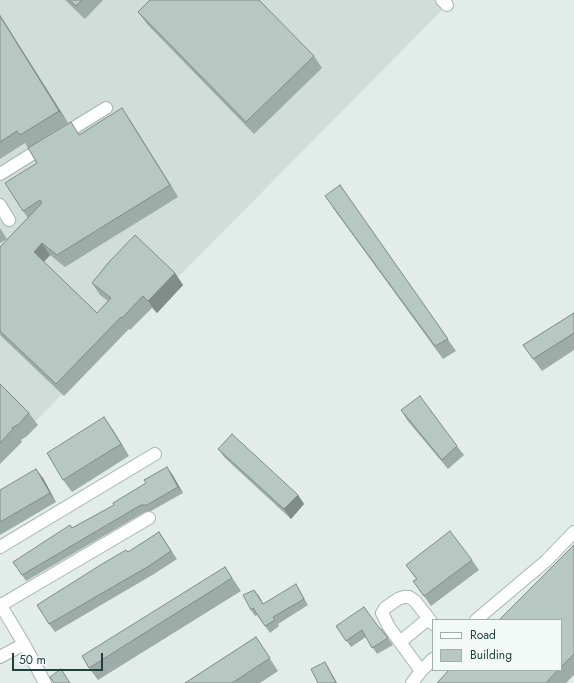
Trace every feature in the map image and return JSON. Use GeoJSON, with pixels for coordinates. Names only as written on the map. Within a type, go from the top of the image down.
{"type":"FeatureCollection","features":[{"type":"Feature","properties":{"kind":"street"},"geometry":{"type":"LineString","coordinates":[[0,174],[106,108]]}},
{"type":"Feature","properties":{"kind":"street"},"geometry":{"type":"LineString","coordinates":[[0,205],[9,220]]}},
{"type":"Feature","properties":{"kind":"street"},"geometry":{"type":"LineString","coordinates":[[0,547],[155,454]]}},
{"type":"Feature","properties":{"kind":"street"},"geometry":{"type":"LineString","coordinates":[[45,683],[0,604],[149,518]]}},
{"type":"Feature","properties":{"kind":"street"},"geometry":{"type":"LineString","coordinates":[[477,619],[546,561],[574,532]]}},
{"type":"Feature","properties":{"kind":"street"},"geometry":{"type":"LineString","coordinates":[[400,642],[430,621],[415,601],[410,597],[398,599],[385,608],[382,613],[400,642],[421,671]]}},
{"type":"Feature","properties":{"kind":"street"},"geometry":{"type":"LineString","coordinates":[[0,657],[24,644]]}},
{"type":"Feature","properties":{"kind":"street"},"geometry":{"type":"LineString","coordinates":[[412,683],[432,660]]}},
{"type":"Feature","properties":{"kind":"shaded area"},"geometry":{"type":"Polygon","coordinates":[[[0,0],[452,0],[0,457],[0,0]]]}},
{"type":"Feature","properties":{"kind":"building"},"geometry":{"type":"Polygon","coordinates":[[[69,0],[82,0],[76,6],[69,0]]]}},
{"type":"Feature","properties":{"kind":"building"},"geometry":{"type":"Polygon","coordinates":[[[150,0],[259,0],[314,56],[246,122],[138,12],[150,0]]]}},
{"type":"Feature","properties":{"kind":"building"},"geometry":{"type":"Polygon","coordinates":[[[0,16],[59,111],[20,135],[17,131],[0,142],[0,16]]]}},
{"type":"Feature","properties":{"kind":"building"},"geometry":{"type":"Polygon","coordinates":[[[122,108],[170,185],[57,255],[42,243],[34,252],[97,313],[111,298],[92,283],[109,262],[135,235],[175,273],[148,301],[143,296],[56,384],[0,331],[0,247],[42,203],[40,200],[23,211],[5,183],[37,163],[28,148],[71,122],[79,135],[122,108]]]}},
{"type":"Feature","properties":{"kind":"building"},"geometry":{"type":"Polygon","coordinates":[[[340,185],[448,339],[435,346],[325,196],[340,185]]]}},
{"type":"Feature","properties":{"kind":"building"},"geometry":{"type":"Polygon","coordinates":[[[574,313],[574,333],[533,359],[523,345],[574,313]]]}},
{"type":"Feature","properties":{"kind":"building"},"geometry":{"type":"Polygon","coordinates":[[[0,384],[29,413],[19,424],[12,428],[13,429],[0,443],[0,384]]]}},
{"type":"Feature","properties":{"kind":"building"},"geometry":{"type":"Polygon","coordinates":[[[420,396],[457,446],[442,460],[401,410],[420,396]]]}},
{"type":"Feature","properties":{"kind":"building"},"geometry":{"type":"Polygon","coordinates":[[[104,417],[121,444],[63,480],[47,453],[104,417]]]}},
{"type":"Feature","properties":{"kind":"building"},"geometry":{"type":"Polygon","coordinates":[[[232,434],[298,495],[284,509],[218,449],[232,434]]]}},
{"type":"Feature","properties":{"kind":"building"},"geometry":{"type":"Polygon","coordinates":[[[167,467],[178,487],[147,505],[141,505],[22,575],[13,562],[70,525],[72,528],[114,505],[113,503],[146,483],[144,480],[167,467]]]}},
{"type":"Feature","properties":{"kind":"building"},"geometry":{"type":"Polygon","coordinates":[[[36,469],[50,493],[0,522],[0,490],[36,469]]]}},
{"type":"Feature","properties":{"kind":"building"},"geometry":{"type":"Polygon","coordinates":[[[450,531],[472,560],[424,596],[413,581],[417,579],[406,565],[450,531]]]}},
{"type":"Feature","properties":{"kind":"building"},"geometry":{"type":"Polygon","coordinates":[[[159,532],[171,551],[149,566],[49,624],[37,605],[102,564],[126,550],[128,552],[159,532]]]}},
{"type":"Feature","properties":{"kind":"building"},"geometry":{"type":"Polygon","coordinates":[[[574,545],[574,654],[562,666],[562,619],[500,619],[574,545]]]}},
{"type":"Feature","properties":{"kind":"building"},"geometry":{"type":"Polygon","coordinates":[[[225,567],[232,578],[89,668],[82,656],[225,567]]]}},
{"type":"Feature","properties":{"kind":"building"},"geometry":{"type":"Polygon","coordinates":[[[296,584],[304,599],[273,617],[275,620],[265,626],[253,608],[251,610],[243,595],[254,590],[263,604],[296,584]]]}},
{"type":"Feature","properties":{"kind":"building"},"geometry":{"type":"Polygon","coordinates":[[[364,607],[388,638],[372,648],[362,630],[346,641],[336,626],[364,607]]]}},
{"type":"Feature","properties":{"kind":"building"},"geometry":{"type":"Polygon","coordinates":[[[256,637],[270,658],[232,683],[185,683],[256,637]]]}},
{"type":"Feature","properties":{"kind":"building"},"geometry":{"type":"Polygon","coordinates":[[[325,662],[336,683],[318,683],[311,669],[325,662]]]}},
{"type":"Feature","properties":{"kind":"building"},"geometry":{"type":"Polygon","coordinates":[[[61,669],[70,683],[54,683],[50,677],[61,669]]]}},
{"type":"Feature","properties":{"kind":"building"},"geometry":{"type":"Polygon","coordinates":[[[448,671],[557,671],[546,683],[437,683],[448,671]]]}}]}
